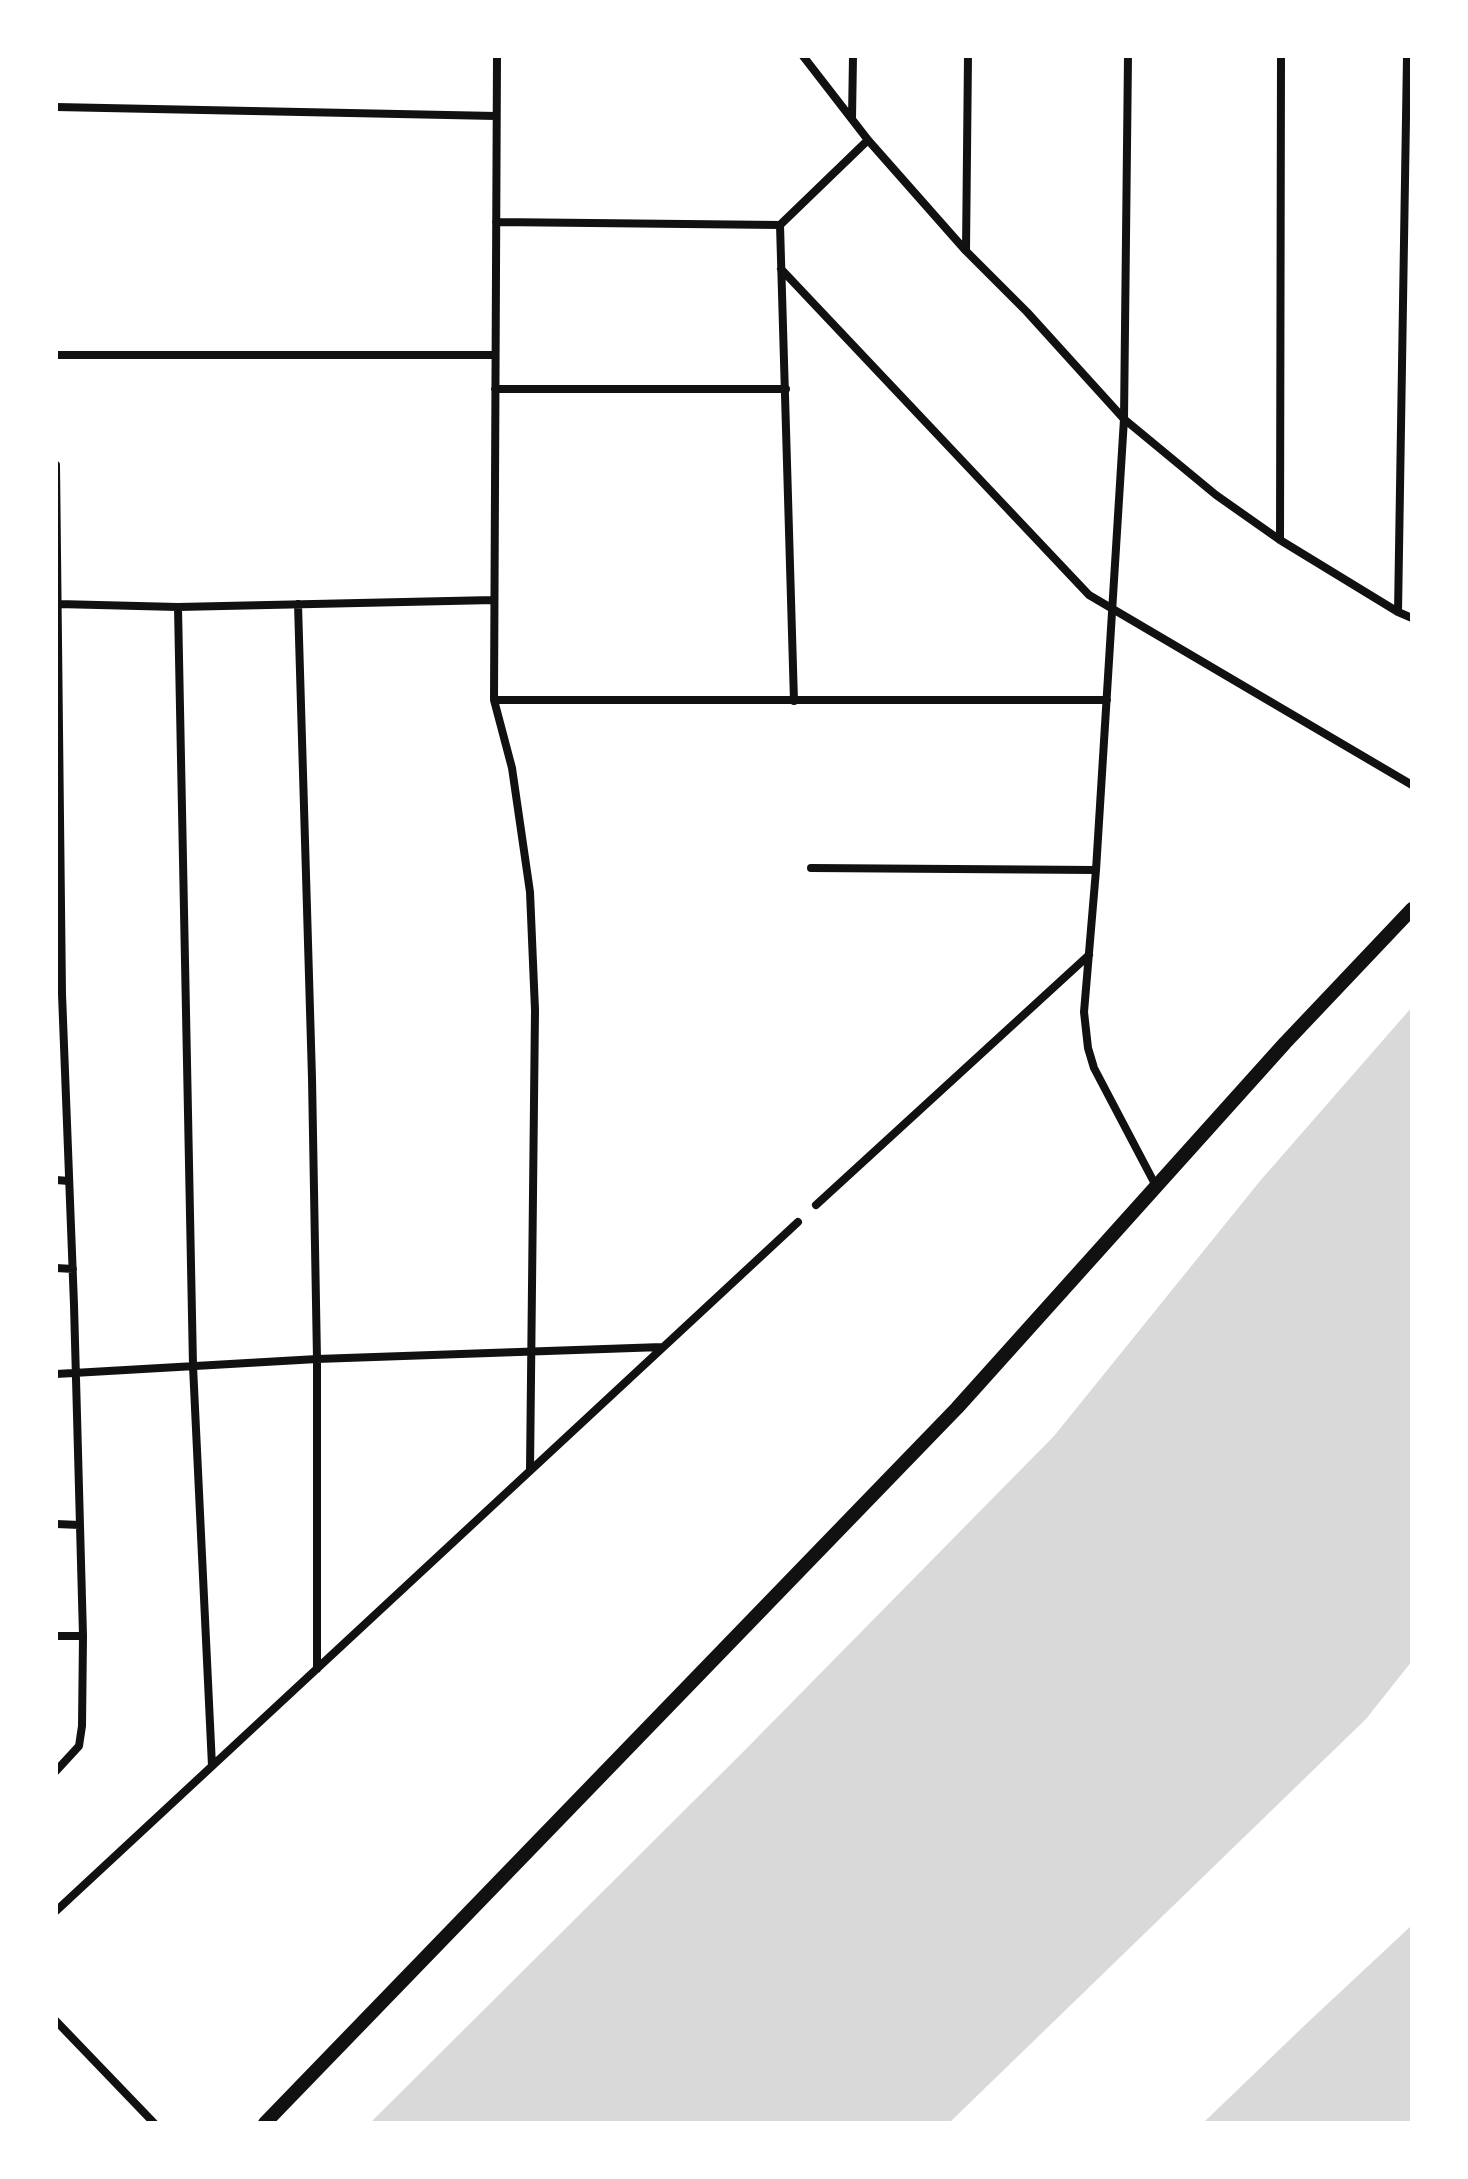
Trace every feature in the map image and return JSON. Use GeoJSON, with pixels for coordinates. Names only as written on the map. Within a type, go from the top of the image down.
{"type":"FeatureCollection","features":[{"type":"Feature","properties":{"kind":"street"},"geometry":{"type":"LineString","coordinates":[[497,56],[494,700],[512,768],[530,892],[535,1010],[530,1470]]}},
{"type":"Feature","properties":{"kind":"street"},"geometry":{"type":"LineString","coordinates":[[803,56],[868,140],[966,251],[1027,312],[1124,419],[1216,495],[1280,540],[1412,618]]}},
{"type":"Feature","properties":{"kind":"street"},"geometry":{"type":"LineString","coordinates":[[852,119],[853,56]]}},
{"type":"Feature","properties":{"kind":"street"},"geometry":{"type":"LineString","coordinates":[[966,251],[968,56]]}},
{"type":"Feature","properties":{"kind":"street"},"geometry":{"type":"LineString","coordinates":[[1128,56],[1124,419],[1096,870],[1084,1012],[1094,1068],[1156,1186]]}},
{"type":"Feature","properties":{"kind":"street"},"geometry":{"type":"LineString","coordinates":[[1280,540],[1281,56]]}},
{"type":"Feature","properties":{"kind":"street"},"geometry":{"type":"LineString","coordinates":[[1398,612],[1407,56]]}},
{"type":"Feature","properties":{"kind":"street"},"geometry":{"type":"LineString","coordinates":[[56,107],[496,116]]}},
{"type":"Feature","properties":{"kind":"street"},"geometry":{"type":"LineString","coordinates":[[496,222],[780,225],[868,140]]}},
{"type":"Feature","properties":{"kind":"street"},"geometry":{"type":"LineString","coordinates":[[780,225],[794,701]]}},
{"type":"Feature","properties":{"kind":"street"},"geometry":{"type":"LineString","coordinates":[[781,269],[1089,595],[1412,785]]}},
{"type":"Feature","properties":{"kind":"street"},"geometry":{"type":"LineString","coordinates":[[56,355],[495,355]]}},
{"type":"Feature","properties":{"kind":"street"},"geometry":{"type":"LineString","coordinates":[[495,389],[786,389]]}},
{"type":"Feature","properties":{"kind":"street"},"geometry":{"type":"LineString","coordinates":[[56,465],[60,1060],[73,1269],[83,1636],[79,1746],[56,1771]]}},
{"type":"Feature","properties":{"kind":"street"},"geometry":{"type":"LineString","coordinates":[[58,604],[178,607],[494,600]]}},
{"type":"Feature","properties":{"kind":"street"},"geometry":{"type":"LineString","coordinates":[[298,604],[313,1093],[317,1669]]}},
{"type":"Feature","properties":{"kind":"street"},"geometry":{"type":"LineString","coordinates":[[178,607],[193,1366],[212,1766]]}},
{"type":"Feature","properties":{"kind":"street"},"geometry":{"type":"LineString","coordinates":[[494,700],[1107,700]]}},
{"type":"Feature","properties":{"kind":"street"},"geometry":{"type":"LineString","coordinates":[[811,868],[1096,870]]}},
{"type":"Feature","properties":{"kind":"street"},"geometry":{"type":"LineString","coordinates":[[265,2123],[957,1408],[1285,1043],[1412,909]]}},
{"type":"Feature","properties":{"kind":"street"},"geometry":{"type":"LineString","coordinates":[[816,1205],[1089,955]]}},
{"type":"Feature","properties":{"kind":"street"},"geometry":{"type":"LineString","coordinates":[[56,1180],[69,1181]]}},
{"type":"Feature","properties":{"kind":"street"},"geometry":{"type":"LineString","coordinates":[[56,1911],[798,1222]]}},
{"type":"Feature","properties":{"kind":"street"},"geometry":{"type":"LineString","coordinates":[[56,1268],[73,1269]]}},
{"type":"Feature","properties":{"kind":"street"},"geometry":{"type":"LineString","coordinates":[[56,1374],[317,1359],[663,1347]]}},
{"type":"Feature","properties":{"kind":"street"},"geometry":{"type":"LineString","coordinates":[[56,1524],[80,1525]]}},
{"type":"Feature","properties":{"kind":"street"},"geometry":{"type":"LineString","coordinates":[[56,1636],[83,1636]]}},
{"type":"Feature","properties":{"kind":"street"},"geometry":{"type":"LineString","coordinates":[[56,2021],[154,2123]]}},
{"type":"Feature","properties":{"kind":"shaded area"},"geometry":{"type":"Polygon","coordinates":[[[1412,1007],[1412,1661],[1366,1719],[949,2123],[370,2123],[744,1751],[1054,1436],[1260,1181],[1412,1007]]]}},
{"type":"Feature","properties":{"kind":"shaded area"},"geometry":{"type":"Polygon","coordinates":[[[1412,1925],[1412,2123],[1203,2123],[1305,2025],[1412,1925]]]}}]}
